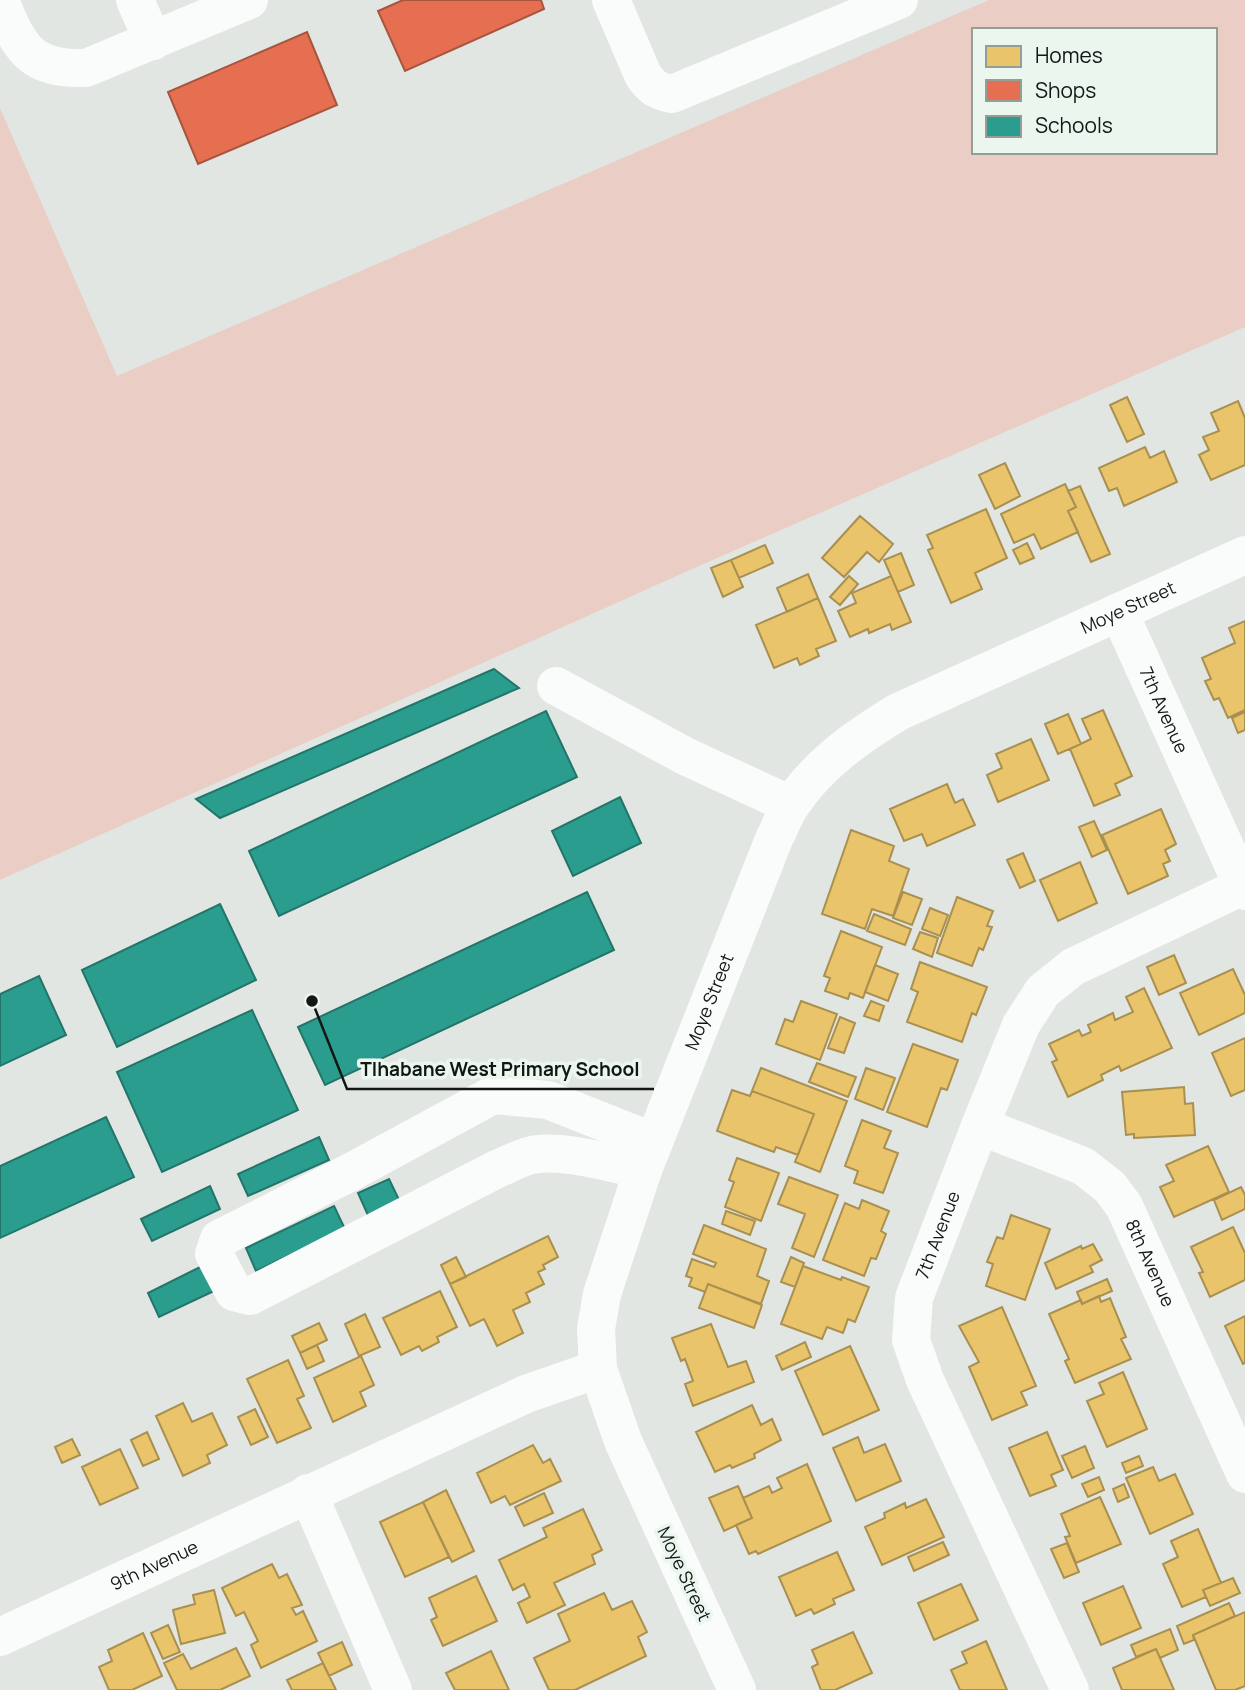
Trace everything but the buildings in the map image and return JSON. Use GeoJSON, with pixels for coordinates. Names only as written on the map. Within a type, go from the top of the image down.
{"type":"FeatureCollection","features":[{"type":"Feature","properties":{"kind":"street"},"geometry":{"type":"LineString","coordinates":[[0,0],[14,36],[36,60],[67,69],[86,68],[249,0]]}},
{"type":"Feature","properties":{"kind":"street"},"geometry":{"type":"LineString","coordinates":[[135,0],[153,41]]}},
{"type":"Feature","properties":{"kind":"street"},"geometry":{"type":"LineString","coordinates":[[611,0],[643,75],[659,92],[672,94],[899,0]]}},
{"type":"Feature","properties":{"kind":"street","name":"Moye Street"},"geometry":{"type":"LineString","coordinates":[[737,1690],[623,1441],[598,1369],[596,1329],[602,1294],[648,1156],[774,839],[791,805],[821,768],[856,738],[898,712],[1245,555]]}},
{"type":"Feature","properties":{"kind":"street","name":"7th Avenue"},"geometry":{"type":"LineString","coordinates":[[1070,1690],[925,1380],[911,1340],[914,1298],[1021,1025],[1043,991],[1073,967],[1244,888],[1119,612]]}},
{"type":"Feature","properties":{"kind":"street"},"geometry":{"type":"LineString","coordinates":[[556,686],[685,756],[791,805]]}},
{"type":"Feature","properties":{"kind":"street"},"geometry":{"type":"LineString","coordinates":[[493,1095],[548,1100],[648,1156],[590,1158],[550,1153],[529,1155],[250,1296],[234,1293],[214,1254],[219,1239],[493,1095]]}},
{"type":"Feature","properties":{"kind":"street","name":"8th Avenue"},"geometry":{"type":"LineString","coordinates":[[980,1126],[1083,1166],[1110,1187],[1124,1206],[1245,1474]]}},
{"type":"Feature","properties":{"kind":"street","name":"9th Avenue"},"geometry":{"type":"LineString","coordinates":[[0,1637],[526,1394],[598,1369]]}},
{"type":"Feature","properties":{"kind":"street"},"geometry":{"type":"LineString","coordinates":[[308,1493],[393,1690]]}},
{"type":"Feature","properties":{"kind":"shaded area"},"geometry":{"type":"Polygon","coordinates":[[[989,0],[1245,0],[1245,327],[692,569],[0,880],[0,108],[117,376],[989,0]]]}},
{"type":"Feature","properties":{"kind":"place","name":"Tlhabane West Primary School"},"geometry":{"type":"Point","coordinates":[312,1001]}}]}
